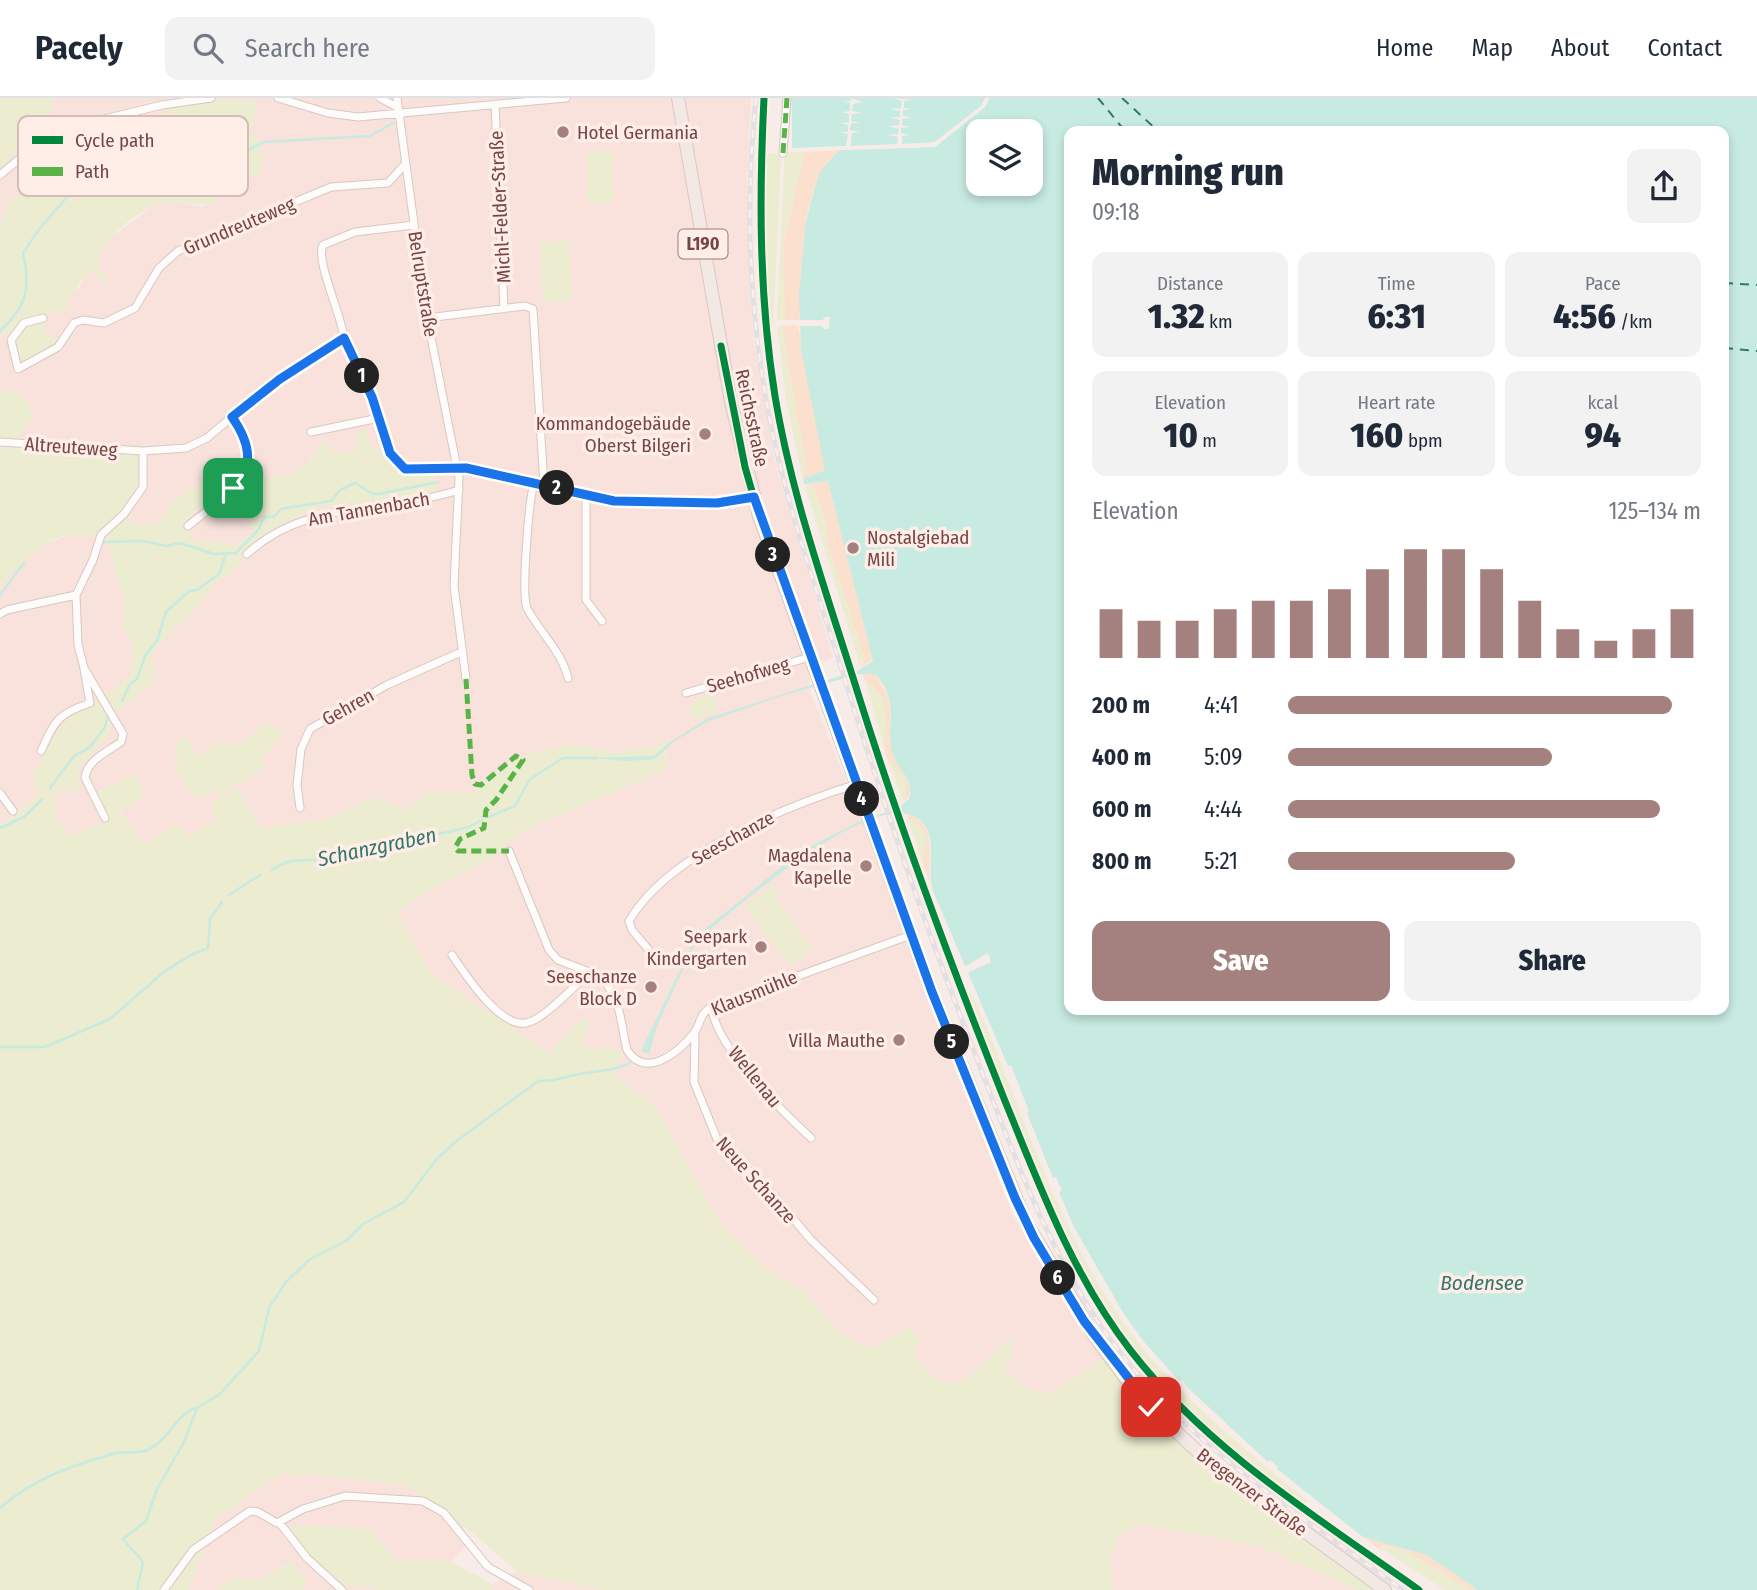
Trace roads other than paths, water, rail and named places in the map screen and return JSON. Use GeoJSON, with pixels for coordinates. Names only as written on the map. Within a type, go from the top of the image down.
{"type":"FeatureCollection","features":[{"type":"Feature","properties":{"kind":"main road","name":"Reichsstraße"},"geometry":{"type":"LineString","coordinates":[[678,98],[731,402],[754,497]]}},
{"type":"Feature","properties":{"kind":"main road","name":"Bregenzer Straße"},"geometry":{"type":"LineString","coordinates":[[754,497],[911,935],[1026,1222],[1104,1350],[1151,1407],[1200,1454],[1385,1590]]}},
{"type":"Feature","properties":{"kind":"street"},"geometry":{"type":"LineString","coordinates":[[117,116],[162,105],[211,98]]}},
{"type":"Feature","properties":{"kind":"street"},"geometry":{"type":"LineString","coordinates":[[278,98],[348,116],[398,106],[495,104],[566,98]]}},
{"type":"Feature","properties":{"kind":"street"},"geometry":{"type":"LineString","coordinates":[[380,98],[398,106]]}},
{"type":"Feature","properties":{"kind":"street"},"geometry":{"type":"LineString","coordinates":[[784,151],[780,130],[787,98]]}},
{"type":"Feature","properties":{"kind":"street","name":"Michl-Felder-Straße"},"geometry":{"type":"LineString","coordinates":[[495,104],[504,309]]}},
{"type":"Feature","properties":{"kind":"street","name":"Belruptstraße"},"geometry":{"type":"LineString","coordinates":[[398,106],[427,318],[457,468]]}},
{"type":"Feature","properties":{"kind":"street"},"geometry":{"type":"LineString","coordinates":[[0,175],[18,160]]}},
{"type":"Feature","properties":{"kind":"street","name":"Grundreuteweg"},"geometry":{"type":"LineString","coordinates":[[43,318],[24,323],[10,340],[18,369],[58,347],[74,323],[83,320],[104,323],[135,308],[159,268],[178,251],[331,187],[388,183],[405,164]]}},
{"type":"Feature","properties":{"kind":"street"},"geometry":{"type":"LineString","coordinates":[[414,225],[355,232],[323,245],[320,258],[342,319],[344,338],[379,418],[390,453],[400,466],[418,471],[457,468],[614,501],[726,502],[754,497]]}},
{"type":"Feature","properties":{"kind":"street","name":"Michl-Felder-Straße"},"geometry":{"type":"LineString","coordinates":[[427,318],[528,306],[535,312],[544,485]]}},
{"type":"Feature","properties":{"kind":"street","name":"Altreuteweg"},"geometry":{"type":"LineString","coordinates":[[0,442],[143,452],[197,444],[280,379],[344,338]]}},
{"type":"Feature","properties":{"kind":"street"},"geometry":{"type":"LineString","coordinates":[[188,526],[223,502],[244,475],[250,456],[232,417]]}},
{"type":"Feature","properties":{"kind":"street"},"geometry":{"type":"LineString","coordinates":[[311,432],[379,418]]}},
{"type":"Feature","properties":{"kind":"street","name":"Altreuteweg"},"geometry":{"type":"LineString","coordinates":[[76,595],[101,535],[124,514],[143,488],[143,452]]}},
{"type":"Feature","properties":{"kind":"street"},"geometry":{"type":"LineString","coordinates":[[457,468],[459,490],[454,586],[466,679]]}},
{"type":"Feature","properties":{"kind":"street"},"geometry":{"type":"LineString","coordinates":[[534,483],[525,603],[536,624],[563,658],[568,678]]}},
{"type":"Feature","properties":{"kind":"street","name":"Am Tannenbach"},"geometry":{"type":"LineString","coordinates":[[247,554],[274,532],[303,520],[459,490]]}},
{"type":"Feature","properties":{"kind":"street"},"geometry":{"type":"LineString","coordinates":[[586,494],[586,600],[602,621]]}},
{"type":"Feature","properties":{"kind":"street"},"geometry":{"type":"LineString","coordinates":[[0,614],[7,610],[76,595],[78,645],[90,703],[62,714],[55,721],[41,751]]}},
{"type":"Feature","properties":{"kind":"street","name":"Gehren"},"geometry":{"type":"LineString","coordinates":[[300,808],[297,785],[301,749],[310,729],[387,685],[461,652]]}},
{"type":"Feature","properties":{"kind":"street","name":"Seehofweg"},"geometry":{"type":"LineString","coordinates":[[686,693],[810,657]]}},
{"type":"Feature","properties":{"kind":"street"},"geometry":{"type":"LineString","coordinates":[[84,668],[123,733],[121,742],[92,761],[85,772],[85,778],[105,818]]}},
{"type":"Feature","properties":{"kind":"street","name":"Seeschanze"},"geometry":{"type":"LineString","coordinates":[[653,955],[632,930],[629,920],[687,862],[754,824],[857,784]]}},
{"type":"Feature","properties":{"kind":"street"},"geometry":{"type":"LineString","coordinates":[[0,793],[13,811]]}},
{"type":"Feature","properties":{"kind":"street","name":"Klausmühle"},"geometry":{"type":"LineString","coordinates":[[509,851],[549,950],[558,960],[600,976],[621,1011],[627,1050],[639,1062],[652,1064],[664,1060],[695,1032],[702,1014],[712,1007],[911,935]]}},
{"type":"Feature","properties":{"kind":"street"},"geometry":{"type":"LineString","coordinates":[[452,955],[487,1001],[507,1018],[519,1023],[533,1020],[590,973]]}},
{"type":"Feature","properties":{"kind":"street","name":"Wellenau"},"geometry":{"type":"LineString","coordinates":[[712,1007],[718,1029],[748,1071],[779,1108],[811,1138]]}},
{"type":"Feature","properties":{"kind":"street","name":"Neue Schanze"},"geometry":{"type":"LineString","coordinates":[[695,1032],[694,1082],[717,1139],[777,1199],[811,1240],[874,1300]]}},
{"type":"Feature","properties":{"kind":"street"},"geometry":{"type":"LineString","coordinates":[[164,1590],[193,1550],[250,1511],[258,1512],[273,1523],[311,1506],[345,1496],[423,1501],[444,1513],[488,1567],[526,1588]]}},
{"type":"Feature","properties":{"kind":"street"},"geometry":{"type":"LineString","coordinates":[[279,1522],[307,1558],[342,1590]]}},
{"type":"Feature","properties":{"kind":"water"},"geometry":{"type":"Polygon","coordinates":[[[791,98],[985,98],[981,106],[933,143],[786,149],[791,98]]]}},
{"type":"Feature","properties":{"kind":"water","name":"Bodensee"},"geometry":{"type":"Polygon","coordinates":[[[990,98],[1757,98],[1757,1590],[1478,1590],[1427,1555],[1363,1537],[1277,1469],[1270,1460],[1268,1462],[1188,1388],[1183,1380],[1180,1381],[1144,1342],[1122,1311],[1074,1227],[1059,1192],[1062,1190],[1056,1177],[1053,1178],[1027,1113],[1029,1111],[1011,1065],[1008,1066],[933,891],[931,847],[927,830],[923,823],[903,813],[877,817],[845,831],[777,875],[704,934],[693,948],[657,1026],[649,1054],[641,1051],[691,947],[705,929],[800,852],[858,822],[898,808],[909,799],[910,787],[893,754],[888,695],[875,674],[860,674],[781,696],[709,721],[676,740],[655,759],[627,761],[594,758],[654,756],[670,742],[708,718],[859,670],[873,661],[828,481],[804,484],[803,479],[825,470],[801,349],[799,296],[805,227],[820,172],[839,150],[935,147],[966,122],[966,196],[1043,196],[1043,119],[970,119],[985,107],[990,98]]]}},
{"type":"Feature","properties":{"kind":"waterway"},"geometry":{"type":"LineString","coordinates":[[248,150],[264,142],[370,136],[393,123]]}},
{"type":"Feature","properties":{"kind":"waterway"},"geometry":{"type":"LineString","coordinates":[[0,331],[16,313],[25,296],[27,277],[23,253],[68,196]]}},
{"type":"Feature","properties":{"kind":"waterway"},"geometry":{"type":"LineString","coordinates":[[104,542],[142,541],[167,546],[180,543],[214,554],[236,553],[259,529],[264,517],[274,517],[281,509],[331,501],[340,490],[355,483],[371,493],[378,494],[439,482]]}},
{"type":"Feature","properties":{"kind":"waterway"},"geometry":{"type":"LineString","coordinates":[[122,701],[130,684],[137,679],[145,656],[157,641],[166,612],[189,591],[197,590],[219,574],[226,554]]}},
{"type":"Feature","properties":{"kind":"waterway"},"geometry":{"type":"LineString","coordinates":[[0,595],[24,563]]}},
{"type":"Feature","properties":{"kind":"waterway"},"geometry":{"type":"LineString","coordinates":[[50,788],[74,756],[90,747],[105,727],[108,714]]}},
{"type":"Feature","properties":{"kind":"waterway","name":"Schanzgraben"},"geometry":{"type":"LineString","coordinates":[[488,817],[515,806],[530,779],[563,758],[597,758]]}},
{"type":"Feature","properties":{"kind":"waterway"},"geometry":{"type":"LineString","coordinates":[[0,828],[24,817],[42,799]]}},
{"type":"Feature","properties":{"kind":"waterway","name":"Schanzgraben"},"geometry":{"type":"LineString","coordinates":[[272,870],[296,860],[329,860],[351,850],[448,832],[469,827],[482,820]]}},
{"type":"Feature","properties":{"kind":"waterway","name":"Schanzgraben"},"geometry":{"type":"LineString","coordinates":[[229,895],[260,875]]}},
{"type":"Feature","properties":{"kind":"waterway","name":"Schanzgraben"},"geometry":{"type":"LineString","coordinates":[[0,1047],[45,1047],[110,1019],[166,970],[208,948],[210,919],[222,902]]}},
{"type":"Feature","properties":{"kind":"waterway"},"geometry":{"type":"LineString","coordinates":[[137,1590],[143,1562],[123,1539],[146,1521],[157,1489],[184,1442],[197,1408],[220,1394],[259,1351],[269,1308],[286,1282],[310,1259],[346,1241],[363,1224],[404,1202],[436,1160],[454,1143],[538,1081],[610,1069],[634,1061]]}},
{"type":"Feature","properties":{"kind":"waterway"},"geometry":{"type":"LineString","coordinates":[[0,1508],[27,1488],[69,1468],[116,1453],[148,1450],[183,1416],[196,1408]]}},
{"type":"Feature","properties":{"kind":"railway"},"geometry":{"type":"LineString","coordinates":[[756,98],[750,185],[752,272],[760,359],[775,445],[809,568],[904,860],[949,986],[1029,1190],[1047,1230],[1089,1307],[1113,1343],[1143,1380],[1176,1415],[1248,1477],[1403,1590]]}},
{"type":"Feature","properties":{"kind":"place","name":"Hotel Germania"},"geometry":{"type":"Point","coordinates":[563,132]}},
{"type":"Feature","properties":{"kind":"place","name":"Kommandogebäude Oberst Bilgeri"},"geometry":{"type":"Point","coordinates":[705,434]}},
{"type":"Feature","properties":{"kind":"place","name":"Nostalgiebad Mili"},"geometry":{"type":"Point","coordinates":[853,548]}},
{"type":"Feature","properties":{"kind":"place","name":"Magdalena Kapelle"},"geometry":{"type":"Point","coordinates":[866,866]}},
{"type":"Feature","properties":{"kind":"place","name":"Seepark Kindergarten"},"geometry":{"type":"Point","coordinates":[761,947]}},
{"type":"Feature","properties":{"kind":"place","name":"Seeschanze Block D"},"geometry":{"type":"Point","coordinates":[651,987]}},
{"type":"Feature","properties":{"kind":"place","name":"Villa Mauthe"},"geometry":{"type":"Point","coordinates":[899,1040]}}]}
